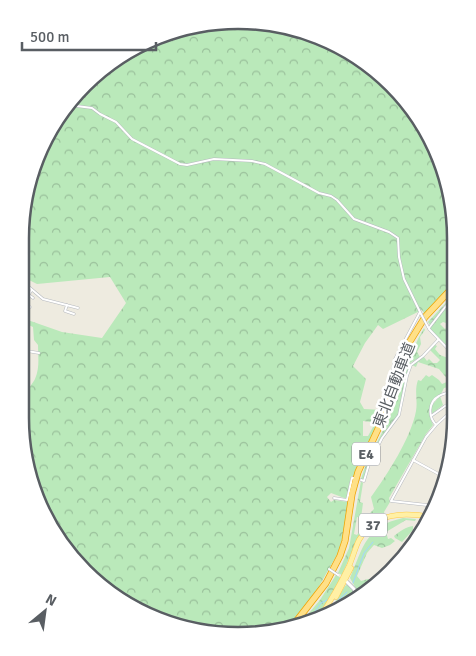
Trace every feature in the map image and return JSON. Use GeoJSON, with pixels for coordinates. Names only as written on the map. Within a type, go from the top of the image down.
{"type":"FeatureCollection","features":[{"type":"Feature","properties":{"kind":"highway","name":"東北自動車道"},"geometry":{"type":"LineString","coordinates":[[298,618],[322,589],[340,556],[345,541],[352,494],[358,472],[385,414],[409,343],[426,317],[447,294]]}},
{"type":"Feature","properties":{"kind":"highway","name":"東北自動車道"},"geometry":{"type":"LineString","coordinates":[[302,617],[328,584],[340,562],[349,537],[360,474],[387,419],[411,346],[429,317],[447,298]]}},
{"type":"Feature","properties":{"kind":"main road","name":"37"},"geometry":{"type":"LineString","coordinates":[[328,607],[344,579],[359,540],[374,524],[389,516],[400,514],[423,516]]}},
{"type":"Feature","properties":{"kind":"street"},"geometry":{"type":"LineString","coordinates":[[76,106],[92,108],[114,120],[132,139],[176,163],[187,165],[214,159],[265,164],[319,193],[332,196],[354,219],[389,232],[398,238],[399,257],[404,279],[429,328],[447,348]]}},
{"type":"Feature","properties":{"kind":"street"},"geometry":{"type":"LineString","coordinates":[[29,287],[43,299],[78,308]]}},
{"type":"Feature","properties":{"kind":"street"},"geometry":{"type":"LineString","coordinates":[[32,290],[29,294],[33,298]]}},
{"type":"Feature","properties":{"kind":"street"},"geometry":{"type":"LineString","coordinates":[[67,305],[65,311],[74,314]]}},
{"type":"Feature","properties":{"kind":"street"},"geometry":{"type":"LineString","coordinates":[[429,328],[447,306]]}},
{"type":"Feature","properties":{"kind":"street"},"geometry":{"type":"LineString","coordinates":[[386,399],[395,358],[421,313]]}},
{"type":"Feature","properties":{"kind":"street"},"geometry":{"type":"LineString","coordinates":[[361,480],[364,481],[369,464],[382,438],[399,414],[411,366],[424,356],[438,340]]}},
{"type":"Feature","properties":{"kind":"street"},"geometry":{"type":"LineString","coordinates":[[29,351],[39,353]]}},
{"type":"Feature","properties":{"kind":"street"},"geometry":{"type":"LineString","coordinates":[[436,425],[431,416],[430,408],[439,396],[447,394]]}},
{"type":"Feature","properties":{"kind":"street"},"geometry":{"type":"LineString","coordinates":[[431,416],[447,405]]}},
{"type":"Feature","properties":{"kind":"street"},"geometry":{"type":"LineString","coordinates":[[427,505],[394,503],[391,501],[426,437],[436,425],[447,417]]}},
{"type":"Feature","properties":{"kind":"street"},"geometry":{"type":"LineString","coordinates":[[413,460],[439,474]]}},
{"type":"Feature","properties":{"kind":"street"},"geometry":{"type":"LineString","coordinates":[[334,498],[348,500],[352,478],[354,478]]}},
{"type":"Feature","properties":{"kind":"street"},"geometry":{"type":"LineString","coordinates":[[329,569],[344,579],[355,591]]}},
{"type":"Feature","properties":{"kind":"green space"},"geometry":{"type":"Polygon","coordinates":[[[224,29],[252,29],[292,36],[331,50],[354,64],[386,90],[404,111],[426,145],[440,184],[447,224],[447,291],[425,315],[422,310],[383,329],[378,325],[365,343],[353,366],[366,379],[360,402],[364,409],[383,410],[354,477],[351,476],[347,499],[331,493],[327,497],[331,502],[334,500],[349,502],[345,529],[338,553],[318,588],[293,620],[252,627],[224,627],[197,623],[171,616],[145,606],[122,592],[90,566],[72,545],[50,511],[33,459],[29,432],[29,390],[37,375],[38,345],[34,340],[33,327],[29,325],[29,320],[62,332],[102,338],[126,303],[110,277],[37,284],[29,280],[29,224],[36,184],[50,145],[72,111],[90,90],[122,64],[145,50],[184,36],[224,29]],[[363,421],[363,436],[368,436],[373,427],[371,422],[363,421]]]}},
{"type":"Feature","properties":{"kind":"green space"},"geometry":{"type":"Polygon","coordinates":[[[447,302],[430,325],[428,322],[447,302]]]}},
{"type":"Feature","properties":{"kind":"green space"},"geometry":{"type":"Polygon","coordinates":[[[447,307],[447,322],[440,324],[445,329],[447,327],[447,347],[430,329],[432,324],[447,307]]]}},
{"type":"Feature","properties":{"kind":"green space"},"geometry":{"type":"Polygon","coordinates":[[[424,328],[425,330],[420,337],[421,344],[417,352],[420,357],[410,363],[399,413],[385,432],[370,461],[364,479],[361,479],[367,462],[392,412],[418,338],[424,328]]]}},
{"type":"Feature","properties":{"kind":"green space"},"geometry":{"type":"Polygon","coordinates":[[[435,345],[437,346],[435,349],[440,355],[447,358],[447,379],[439,369],[418,362],[416,367],[412,365],[424,357],[427,361],[429,359],[433,363],[437,363],[440,360],[430,350],[435,345]]]}},
{"type":"Feature","properties":{"kind":"green space"},"geometry":{"type":"Polygon","coordinates":[[[426,375],[429,377],[432,375],[442,384],[447,382],[447,387],[444,388],[441,394],[431,403],[430,417],[433,425],[389,498],[390,502],[384,512],[385,516],[373,523],[353,549],[342,575],[338,573],[349,548],[361,481],[363,483],[360,502],[363,503],[361,518],[357,517],[354,534],[357,535],[363,526],[361,522],[374,509],[371,497],[391,467],[409,433],[416,411],[418,380],[421,381],[426,375]]]}},
{"type":"Feature","properties":{"kind":"green space"},"geometry":{"type":"Polygon","coordinates":[[[440,396],[443,405],[431,413],[432,405],[440,396]]]}},
{"type":"Feature","properties":{"kind":"green space"},"geometry":{"type":"Polygon","coordinates":[[[403,518],[416,519],[415,521],[406,520],[386,532],[388,539],[391,538],[395,541],[390,545],[382,548],[374,545],[367,553],[357,576],[361,581],[371,579],[357,590],[350,578],[363,548],[373,532],[403,518]]]}},
{"type":"Feature","properties":{"kind":"green space"},"geometry":{"type":"Polygon","coordinates":[[[413,526],[413,530],[402,542],[395,538],[394,536],[401,531],[413,526]]]}},
{"type":"Feature","properties":{"kind":"green space"},"geometry":{"type":"Polygon","coordinates":[[[336,575],[341,578],[322,609],[307,615],[320,600],[336,575]]]}},
{"type":"Feature","properties":{"kind":"green space"},"geometry":{"type":"Polygon","coordinates":[[[348,584],[354,592],[334,604],[348,584]]]}},
{"type":"Feature","properties":{"kind":"waterway"},"geometry":{"type":"LineString","coordinates":[[353,583],[364,553],[373,542]]}},
{"type":"Feature","properties":{"kind":"waterway"},"geometry":{"type":"LineString","coordinates":[[333,599],[340,599],[347,592]]}},
{"type":"Feature","properties":{"kind":"waterway"},"geometry":{"type":"LineString","coordinates":[[314,612],[321,603],[329,599]]}}]}
